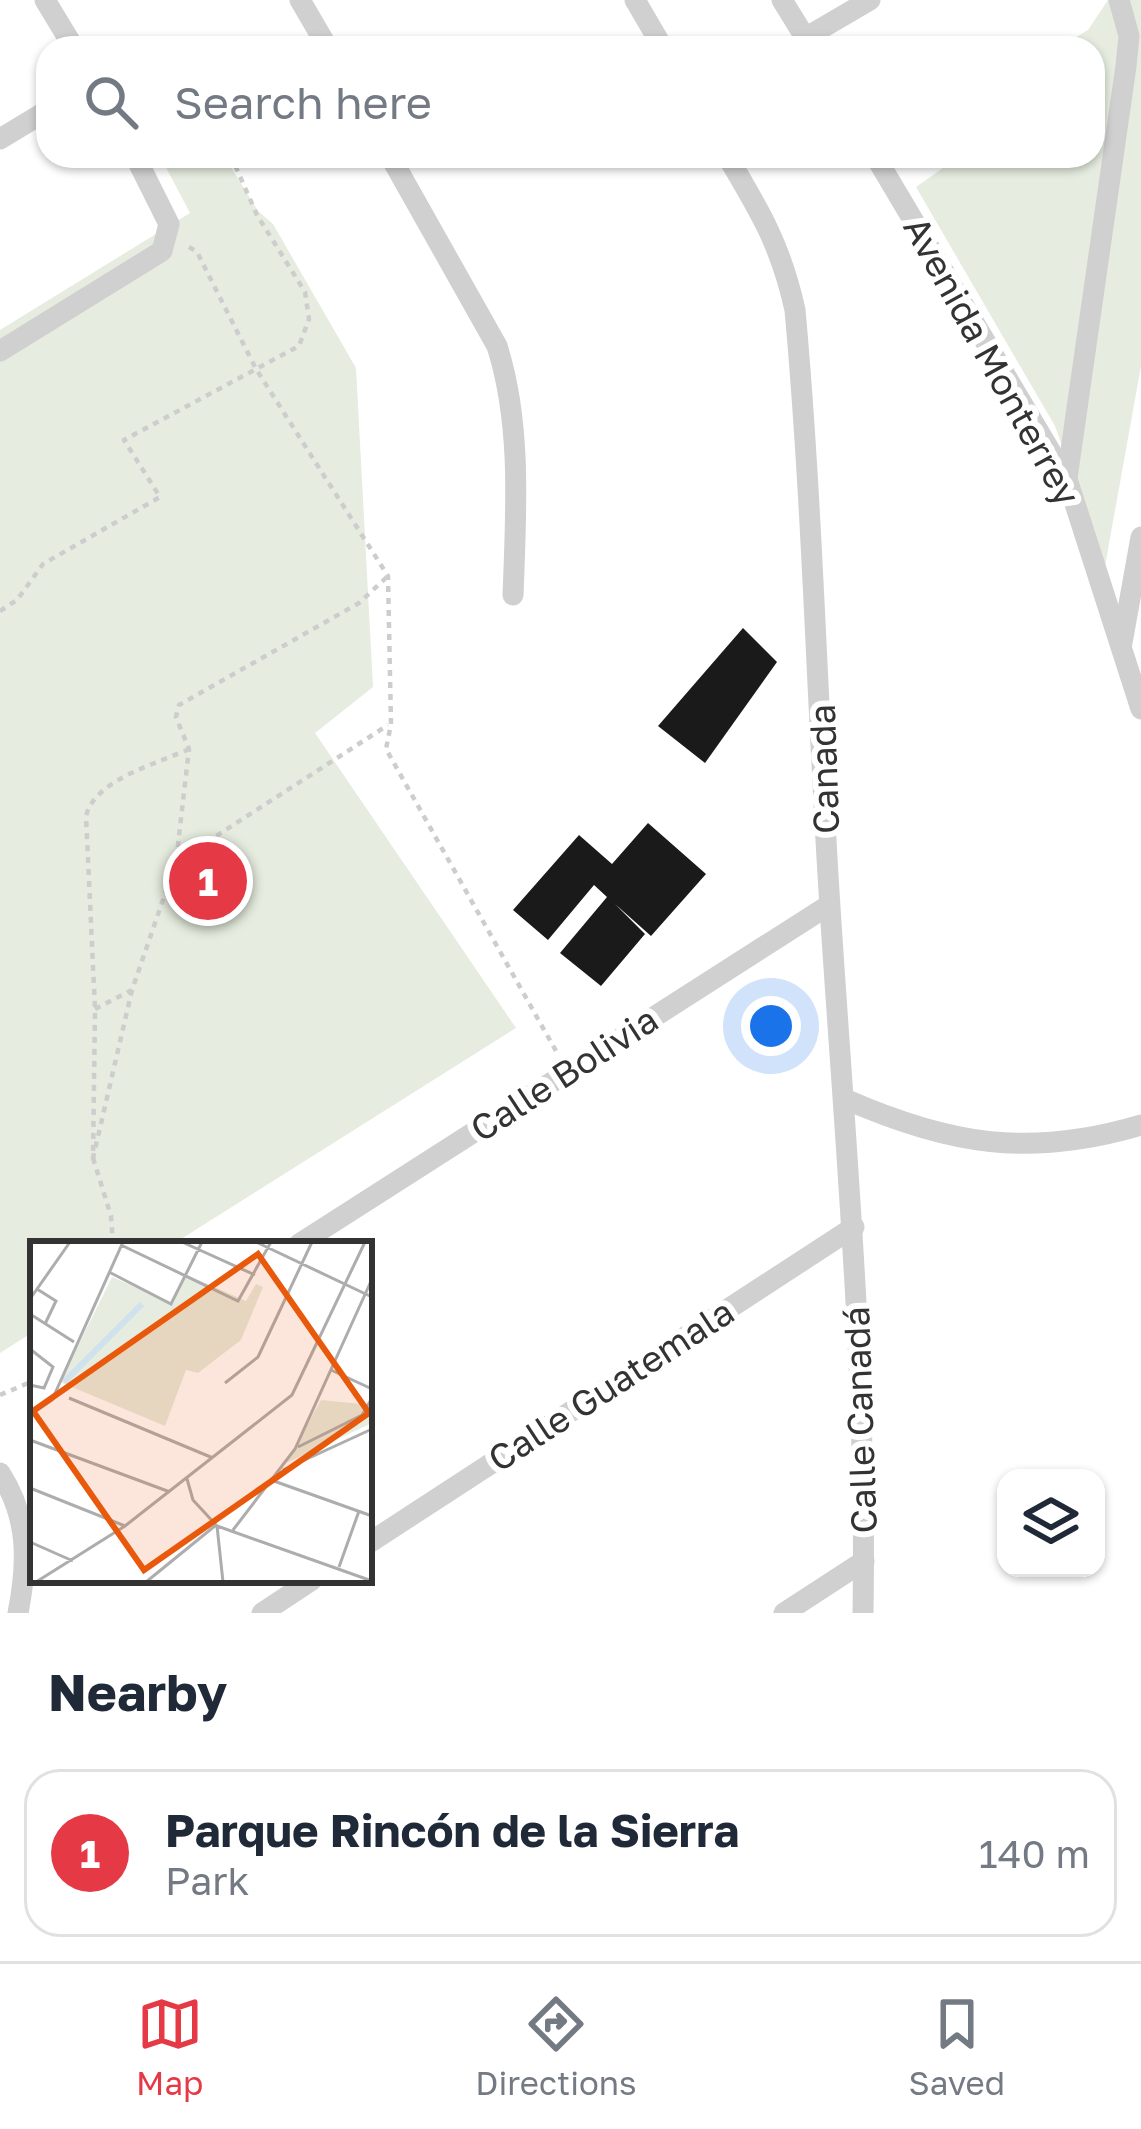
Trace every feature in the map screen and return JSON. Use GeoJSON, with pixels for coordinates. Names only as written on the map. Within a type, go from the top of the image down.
{"type":"FeatureCollection","features":[{"type":"Feature","properties":{"kind":"street"},"geometry":{"type":"LineString","coordinates":[[45,0],[67,36]]}},
{"type":"Feature","properties":{"kind":"street"},"geometry":{"type":"LineString","coordinates":[[300,0],[321,36]]}},
{"type":"Feature","properties":{"kind":"street"},"geometry":{"type":"LineString","coordinates":[[635,0],[656,36]]}},
{"type":"Feature","properties":{"kind":"street"},"geometry":{"type":"LineString","coordinates":[[782,0],[804,36]]}},
{"type":"Feature","properties":{"kind":"street"},"geometry":{"type":"LineString","coordinates":[[818,36],[870,0]]}},
{"type":"Feature","properties":{"kind":"street"},"geometry":{"type":"LineString","coordinates":[[1067,479],[1126,65],[1129,36],[1119,0]]}},
{"type":"Feature","properties":{"kind":"street"},"geometry":{"type":"LineString","coordinates":[[0,139],[36,117]]}},
{"type":"Feature","properties":{"kind":"street"},"geometry":{"type":"LineString","coordinates":[[0,351],[150,262],[164,243],[169,224],[142,168]]}},
{"type":"Feature","properties":{"kind":"street"},"geometry":{"type":"LineString","coordinates":[[397,168],[496,346],[506,375],[512,414],[513,595]]}},
{"type":"Feature","properties":{"kind":"street","name":"Canada"},"geometry":{"type":"LineString","coordinates":[[734,168],[768,224],[784,262],[795,310],[854,1227]]}},
{"type":"Feature","properties":{"kind":"street","name":"Avenida Monterrey"},"geometry":{"type":"LineString","coordinates":[[882,168],[1067,479],[1140,700]]}},
{"type":"Feature","properties":{"kind":"street"},"geometry":{"type":"LineString","coordinates":[[1121,647],[1141,538]]}},
{"type":"Feature","properties":{"kind":"street","name":"Calle Bolivia"},"geometry":{"type":"LineString","coordinates":[[304,1241],[830,904]]}},
{"type":"Feature","properties":{"kind":"street"},"geometry":{"type":"LineString","coordinates":[[845,1099],[906,1126],[966,1141],[1047,1144],[1141,1125]]}},
{"type":"Feature","properties":{"kind":"street","name":"Calle Guatemala"},"geometry":{"type":"LineString","coordinates":[[372,1541],[854,1227]]}},
{"type":"Feature","properties":{"kind":"street","name":"Calle Canadá"},"geometry":{"type":"LineString","coordinates":[[854,1227],[863,1613]]}},
{"type":"Feature","properties":{"kind":"street"},"geometry":{"type":"LineString","coordinates":[[0,1473],[22,1519],[26,1556],[18,1613]]}},
{"type":"Feature","properties":{"kind":"street"},"geometry":{"type":"LineString","coordinates":[[784,1613],[864,1561]]}},
{"type":"Feature","properties":{"kind":"street"},"geometry":{"type":"LineString","coordinates":[[262,1613],[307,1583]]}},
{"type":"Feature","properties":{"kind":"path"},"geometry":{"type":"LineString","coordinates":[[0,610],[17,600],[43,564],[160,497],[124,440],[299,346],[309,319],[305,292],[257,215],[236,168]]}},
{"type":"Feature","properties":{"kind":"path"},"geometry":{"type":"LineString","coordinates":[[164,243],[197,252],[256,369],[388,577],[391,724],[386,749],[568,1072]]}},
{"type":"Feature","properties":{"kind":"path"},"geometry":{"type":"LineString","coordinates":[[93,1158],[132,990],[176,862],[189,749],[176,717],[179,705],[359,603],[388,577]]}},
{"type":"Feature","properties":{"kind":"path"},"geometry":{"type":"LineString","coordinates":[[176,862],[391,724]]}},
{"type":"Feature","properties":{"kind":"path"},"geometry":{"type":"LineString","coordinates":[[113,1241],[111,1216],[93,1158],[95,1009],[86,816],[90,800],[108,787],[189,749]]}},
{"type":"Feature","properties":{"kind":"path"},"geometry":{"type":"LineString","coordinates":[[95,1009],[132,990]]}},
{"type":"Feature","properties":{"kind":"path"},"geometry":{"type":"LineString","coordinates":[[0,1395],[30,1382]]}},
{"type":"Feature","properties":{"kind":"shaded area"},"geometry":{"type":"Polygon","coordinates":[[[1108,0],[1141,0],[1141,366],[1105,566],[1055,426],[916,187],[943,168],[1105,168],[1105,36],[1078,36],[1088,30],[1108,0]]]}},
{"type":"Feature","properties":{"kind":"shaded area"},"geometry":{"type":"Polygon","coordinates":[[[166,168],[231,168],[258,211],[273,224],[356,368],[373,687],[315,733],[516,1028],[178,1241],[30,1241],[30,1334],[0,1353],[0,330],[190,213],[166,168]]]}},
{"type":"Feature","properties":{"kind":"building"},"geometry":{"type":"Polygon","coordinates":[[[743,628],[777,662],[705,763],[658,726],[743,628]]]}},
{"type":"Feature","properties":{"kind":"building"},"geometry":{"type":"Polygon","coordinates":[[[648,823],[706,874],[651,936],[615,904],[645,934],[601,986],[560,953],[607,897],[594,885],[548,940],[513,910],[579,835],[612,864],[648,823]]]}},
{"type":"Feature","properties":{"kind":"place","name":"Parque Rincón de la Sierra"},"geometry":{"type":"Point","coordinates":[208,881]}}]}
